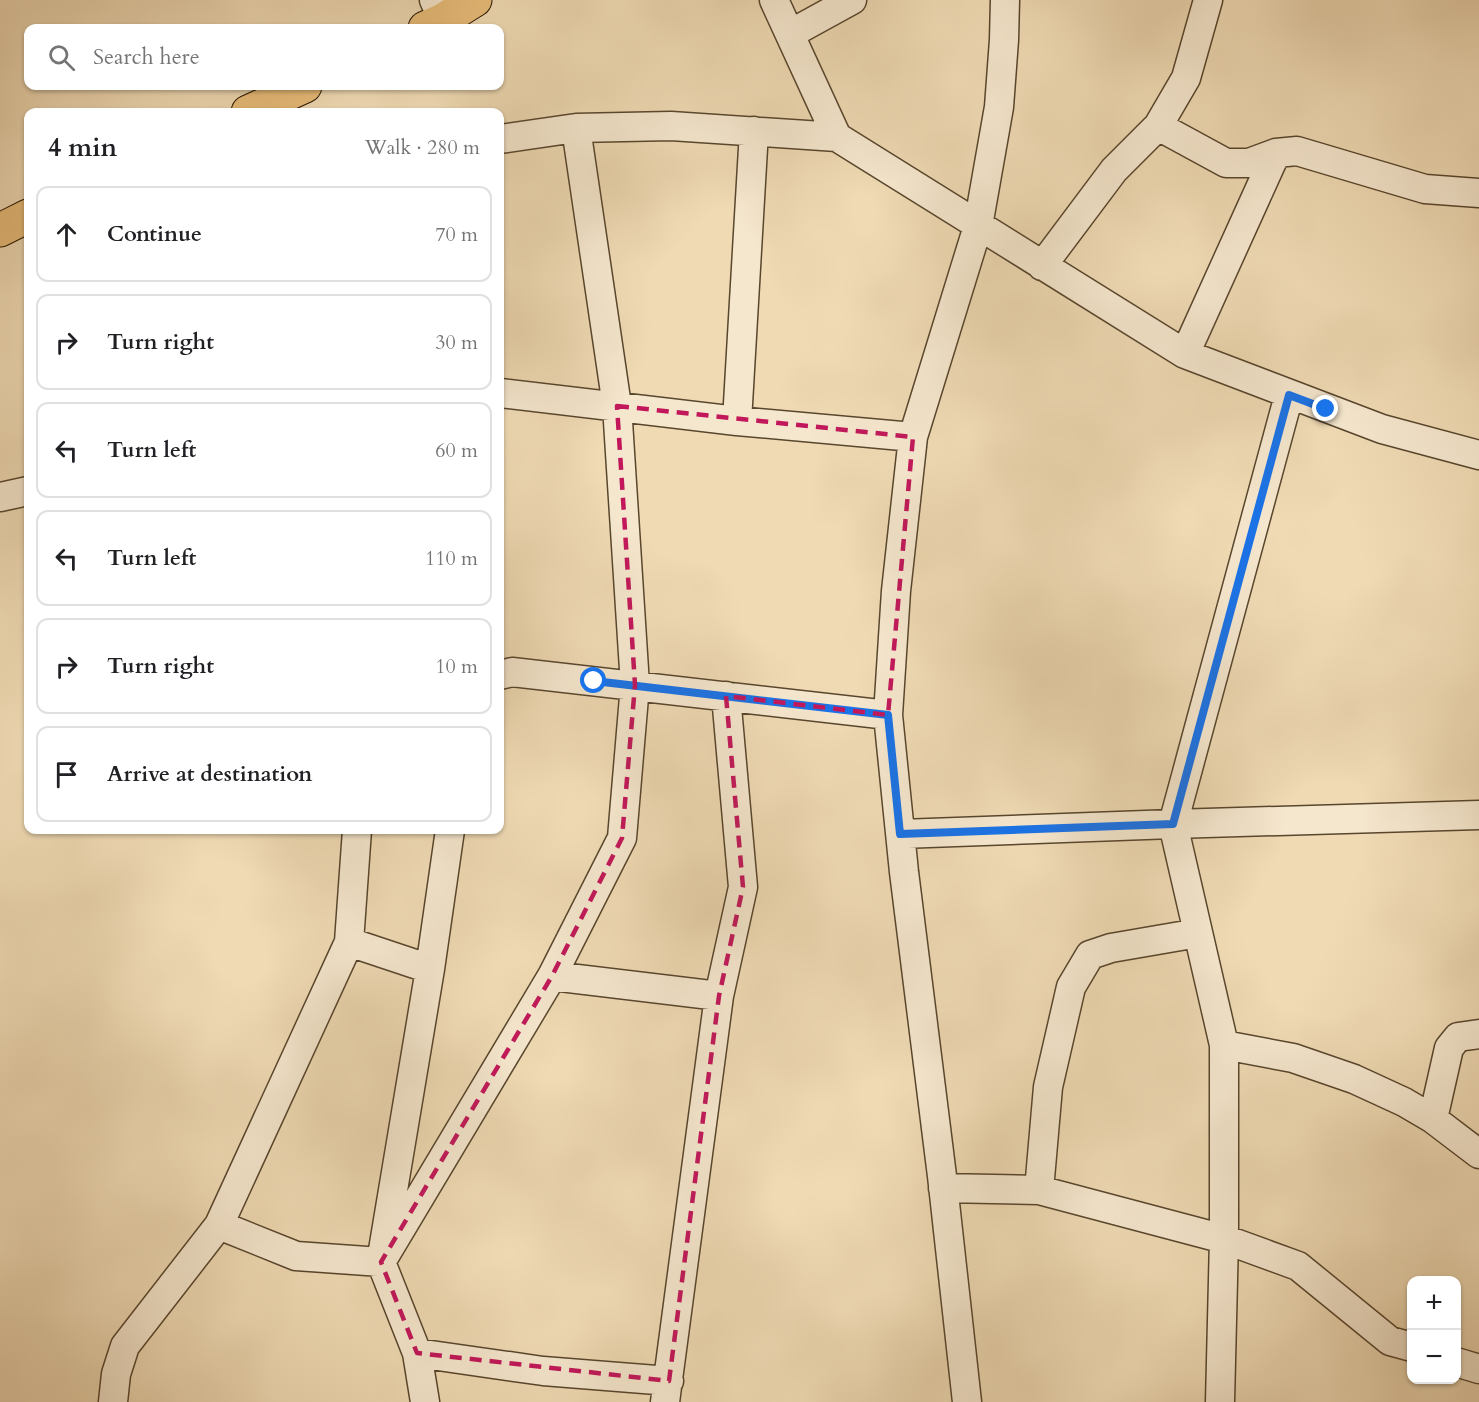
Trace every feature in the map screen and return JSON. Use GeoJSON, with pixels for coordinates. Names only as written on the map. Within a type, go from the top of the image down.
{"type":"FeatureCollection","features":[{"type":"Feature","properties":{"kind":"main road"},"geometry":{"type":"LineString","coordinates":[[434,16],[474,0]]}},
{"type":"Feature","properties":{"kind":"main road"},"geometry":{"type":"LineString","coordinates":[[257,108],[296,90]]}},
{"type":"Feature","properties":{"kind":"main road"},"geometry":{"type":"LineString","coordinates":[[0,230],[24,218]]}},
{"type":"Feature","properties":{"kind":"street"},"geometry":{"type":"LineString","coordinates":[[774,0],[837,137]]}},
{"type":"Feature","properties":{"kind":"street"},"geometry":{"type":"LineString","coordinates":[[790,34],[852,0]]}},
{"type":"Feature","properties":{"kind":"street"},"geometry":{"type":"LineString","coordinates":[[967,1402],[888,715],[896,591],[914,437],[978,226],[999,107],[1005,0]]}},
{"type":"Feature","properties":{"kind":"street"},"geometry":{"type":"LineString","coordinates":[[1042,266],[1114,170],[1158,126],[1186,78],[1208,0]]}},
{"type":"Feature","properties":{"kind":"street"},"geometry":{"type":"LineString","coordinates":[[504,138],[576,128],[671,126],[837,137],[1185,354],[1382,429],[1479,455]]}},
{"type":"Feature","properties":{"kind":"street"},"geometry":{"type":"LineString","coordinates":[[1158,126],[1226,163],[1249,163],[1276,153],[1297,151],[1425,189],[1479,193]]}},
{"type":"Feature","properties":{"kind":"street"},"geometry":{"type":"LineString","coordinates":[[381,1262],[552,976],[622,838],[635,685],[617,406],[576,128]]}},
{"type":"Feature","properties":{"kind":"street"},"geometry":{"type":"LineString","coordinates":[[737,421],[754,131]]}},
{"type":"Feature","properties":{"kind":"street"},"geometry":{"type":"LineString","coordinates":[[1185,354],[1276,153]]}},
{"type":"Feature","properties":{"kind":"street"},"geometry":{"type":"LineString","coordinates":[[0,237],[24,232]]}},
{"type":"Feature","properties":{"kind":"street"},"geometry":{"type":"LineString","coordinates":[[504,393],[737,421],[914,437]]}},
{"type":"Feature","properties":{"kind":"street"},"geometry":{"type":"LineString","coordinates":[[1220,1402],[1224,1239],[1224,1045],[1173,824],[1289,395]]}},
{"type":"Feature","properties":{"kind":"street"},"geometry":{"type":"LineString","coordinates":[[0,497],[24,492]]}},
{"type":"Feature","properties":{"kind":"street"},"geometry":{"type":"LineString","coordinates":[[504,674],[512,672],[635,685],[888,715]]}},
{"type":"Feature","properties":{"kind":"street"},"geometry":{"type":"LineString","coordinates":[[417,1353],[667,1391],[719,996],[743,887],[726,696]]}},
{"type":"Feature","properties":{"kind":"street"},"geometry":{"type":"LineString","coordinates":[[900,834],[1479,815]]}},
{"type":"Feature","properties":{"kind":"street"},"geometry":{"type":"LineString","coordinates":[[113,1402],[116,1374],[125,1346],[219,1225],[349,942],[357,834]]}},
{"type":"Feature","properties":{"kind":"street"},"geometry":{"type":"LineString","coordinates":[[425,1402],[417,1353],[381,1262],[430,969],[449,834]]}},
{"type":"Feature","properties":{"kind":"street"},"geometry":{"type":"LineString","coordinates":[[1039,1190],[1048,1088],[1071,987],[1090,955],[1112,948],[1198,933]]}},
{"type":"Feature","properties":{"kind":"street"},"geometry":{"type":"LineString","coordinates":[[349,942],[430,969]]}},
{"type":"Feature","properties":{"kind":"street"},"geometry":{"type":"LineString","coordinates":[[552,976],[719,996]]}},
{"type":"Feature","properties":{"kind":"street"},"geometry":{"type":"LineString","coordinates":[[1433,1119],[1449,1048],[1458,1036],[1479,1034]]}},
{"type":"Feature","properties":{"kind":"street"},"geometry":{"type":"LineString","coordinates":[[1224,1045],[1293,1058],[1354,1079],[1404,1102],[1433,1119],[1479,1154]]}},
{"type":"Feature","properties":{"kind":"street"},"geometry":{"type":"LineString","coordinates":[[943,1188],[1039,1190],[1224,1239],[1298,1266],[1390,1341],[1407,1346]]}},
{"type":"Feature","properties":{"kind":"street"},"geometry":{"type":"LineString","coordinates":[[219,1225],[296,1256],[381,1262]]}},
{"type":"Feature","properties":{"kind":"street"},"geometry":{"type":"LineString","coordinates":[[1461,1364],[1479,1369]]}},
{"type":"Feature","properties":{"kind":"highlighted area"},"geometry":{"type":"Polygon","coordinates":[[[617,406],[913,437],[888,715],[726,696],[743,887],[719,996],[669,1381],[417,1353],[381,1262],[552,976],[622,838],[635,685],[617,406]]]}},
{"type":"Feature","properties":{"kind":"route"},"geometry":{"type":"LineString","coordinates":[[594,681],[888,715],[900,834],[1173,824],[1289,395],[1326,409]]}}]}
